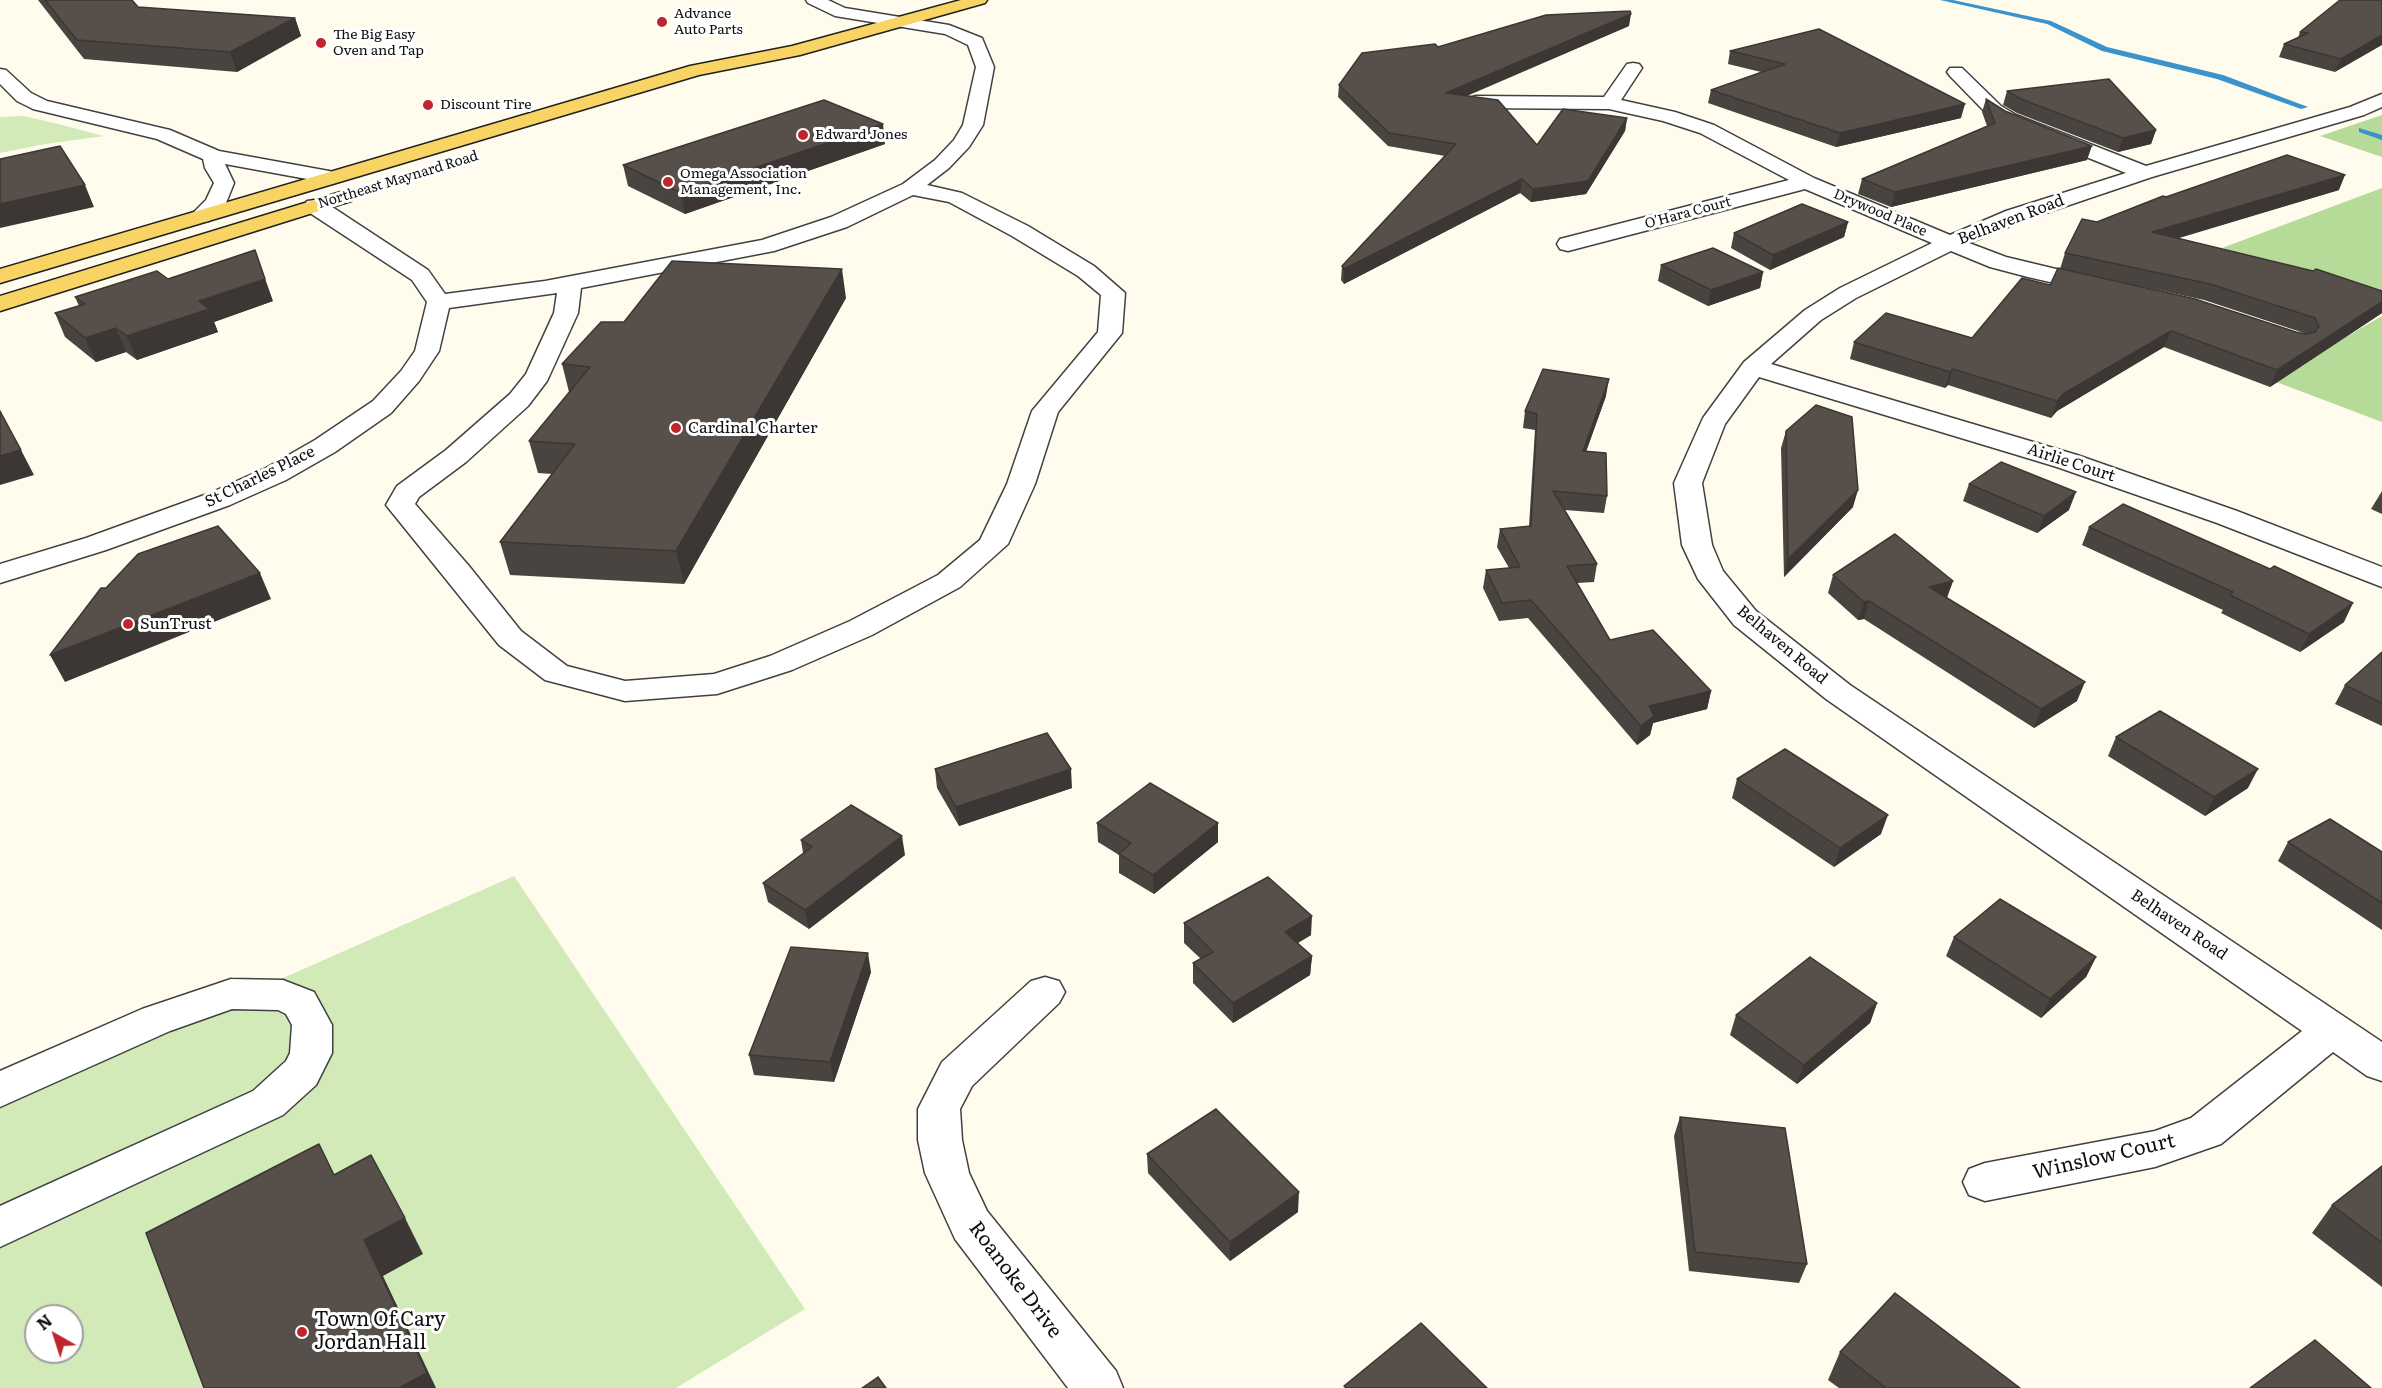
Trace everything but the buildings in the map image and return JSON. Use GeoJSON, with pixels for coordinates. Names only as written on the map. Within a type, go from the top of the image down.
{"type":"FeatureCollection","features":[{"type":"Feature","properties":{"kind":"main road","name":"Northeast Maynard Road"},"geometry":{"type":"LineString","coordinates":[[0,276],[696,70],[794,51],[979,0]]}},
{"type":"Feature","properties":{"kind":"main road","name":"Northeast Maynard Road"},"geometry":{"type":"LineString","coordinates":[[563,130],[721,82],[794,51]]}},
{"type":"Feature","properties":{"kind":"main road","name":"Northeast Maynard Road"},"geometry":{"type":"LineString","coordinates":[[0,304],[360,192]]}},
{"type":"Feature","properties":{"kind":"street"},"geometry":{"type":"LineString","coordinates":[[315,206],[420,275],[439,302],[570,284],[775,243],[839,222],[910,188],[942,164],[962,143],[972,125],[985,67],[976,42],[949,30],[841,12],[814,0]]}},
{"type":"Feature","properties":{"kind":"street"},"geometry":{"type":"LineString","coordinates":[[880,1],[920,38],[947,49],[981,56]]}},
{"type":"Feature","properties":{"kind":"street"},"geometry":{"type":"LineString","coordinates":[[1609,103],[1633,68]]}},
{"type":"Feature","properties":{"kind":"street"},"geometry":{"type":"LineString","coordinates":[[1956,72],[1994,110],[2009,119],[2145,173]]}},
{"type":"Feature","properties":{"kind":"street"},"geometry":{"type":"LineString","coordinates":[[0,74],[24,97],[40,105],[164,134],[213,156],[280,170],[300,171],[329,177]]}},
{"type":"Feature","properties":{"kind":"street","name":"Belhaven Road"},"geometry":{"type":"LineString","coordinates":[[2382,100],[2357,111],[2145,173],[2023,213],[1950,243],[1848,293],[1813,315],[1753,367],[1712,424],[1688,483],[1697,545],[1709,573],[1745,618],[1838,692],[2382,1064]]}},
{"type":"Feature","properties":{"kind":"street","name":"Drywood Place"},"geometry":{"type":"LineString","coordinates":[[1476,102],[1609,103],[1668,116],[1707,129],[1807,182],[1998,262],[2116,290]]}},
{"type":"Feature","properties":{"kind":"street"},"geometry":{"type":"LineString","coordinates":[[201,216],[214,203],[224,183],[215,168],[213,156]]}},
{"type":"Feature","properties":{"kind":"street","name":"O'Hara Court"},"geometry":{"type":"LineString","coordinates":[[1568,244],[1807,182]]}},
{"type":"Feature","properties":{"kind":"street"},"geometry":{"type":"LineString","coordinates":[[570,284],[566,313],[538,376],[519,400],[456,456],[407,492],[400,505],[458,572],[510,638],[556,673],[625,691],[717,684],[781,663],[861,628],[949,581],[993,544],[1021,484],[1045,411],[1110,333],[1113,293],[1086,271],[1020,231],[955,196],[910,188]]}},
{"type":"Feature","properties":{"kind":"street","name":"St Charles Place"},"geometry":{"type":"LineString","coordinates":[[0,574],[96,544],[220,499],[276,474],[325,446],[382,406],[410,376],[427,351],[439,302]]}},
{"type":"Feature","properties":{"kind":"street","name":"Airlie Court"},"geometry":{"type":"LineString","coordinates":[[1753,367],[2067,461],[2227,518],[2382,578]]}},
{"type":"Feature","properties":{"kind":"street","name":"Roanoke Drive"},"geometry":{"type":"LineString","coordinates":[[1045,992],[957,1074],[939,1109],[940,1140],[947,1173],[971,1225],[1098,1388]]}},
{"type":"Feature","properties":{"kind":"street"},"geometry":{"type":"LineString","coordinates":[[0,1090],[156,1020],[231,994],[283,995],[300,1003],[312,1025],[311,1053],[301,1073],[268,1103],[0,1227]]}},
{"type":"Feature","properties":{"kind":"street","name":"Winslow Court"},"geometry":{"type":"LineString","coordinates":[[1984,1182],[2155,1149],[2206,1131],[2332,1030]]}},
{"type":"Feature","properties":{"kind":"green space"},"geometry":{"type":"Polygon","coordinates":[[[2382,115],[2382,157],[2320,136],[2382,115]]]}},
{"type":"Feature","properties":{"kind":"green space"},"geometry":{"type":"Polygon","coordinates":[[[24,116],[104,136],[0,153],[0,117],[24,116]]]}},
{"type":"Feature","properties":{"kind":"green space"},"geometry":{"type":"Polygon","coordinates":[[[2382,188],[2382,300],[2222,248],[2382,188]]]}},
{"type":"Feature","properties":{"kind":"green space"},"geometry":{"type":"Polygon","coordinates":[[[2382,316],[2382,422],[2271,380],[2382,316]]]}},
{"type":"Feature","properties":{"kind":"green space"},"geometry":{"type":"Polygon","coordinates":[[[514,876],[805,1309],[676,1388],[0,1388],[0,1103],[514,876]]]}},
{"type":"Feature","properties":{"kind":"waterway"},"geometry":{"type":"LineString","coordinates":[[1943,0],[2049,22],[2105,49],[2220,77],[2304,107]]}},
{"type":"Feature","properties":{"kind":"waterway"},"geometry":{"type":"LineString","coordinates":[[2362,130],[2382,138]]}},
{"type":"Feature","properties":{"kind":"place","name":"Advance Auto Parts"},"geometry":{"type":"Point","coordinates":[662,22]}},
{"type":"Feature","properties":{"kind":"place","name":"The Big Easy Oven and Tap"},"geometry":{"type":"Point","coordinates":[321,43]}},
{"type":"Feature","properties":{"kind":"place","name":"Discount Tire"},"geometry":{"type":"Point","coordinates":[428,105]}},
{"type":"Feature","properties":{"kind":"place","name":"Edward Jones"},"geometry":{"type":"Point","coordinates":[803,135]}},
{"type":"Feature","properties":{"kind":"place","name":"Omega Association Management, Inc."},"geometry":{"type":"Point","coordinates":[668,182]}},
{"type":"Feature","properties":{"kind":"place","name":"Cardinal Charter"},"geometry":{"type":"Point","coordinates":[676,428]}},
{"type":"Feature","properties":{"kind":"place","name":"SunTrust"},"geometry":{"type":"Point","coordinates":[128,624]}},
{"type":"Feature","properties":{"kind":"place","name":"Town Of Cary Jordan Hall"},"geometry":{"type":"Point","coordinates":[302,1332]}}]}
